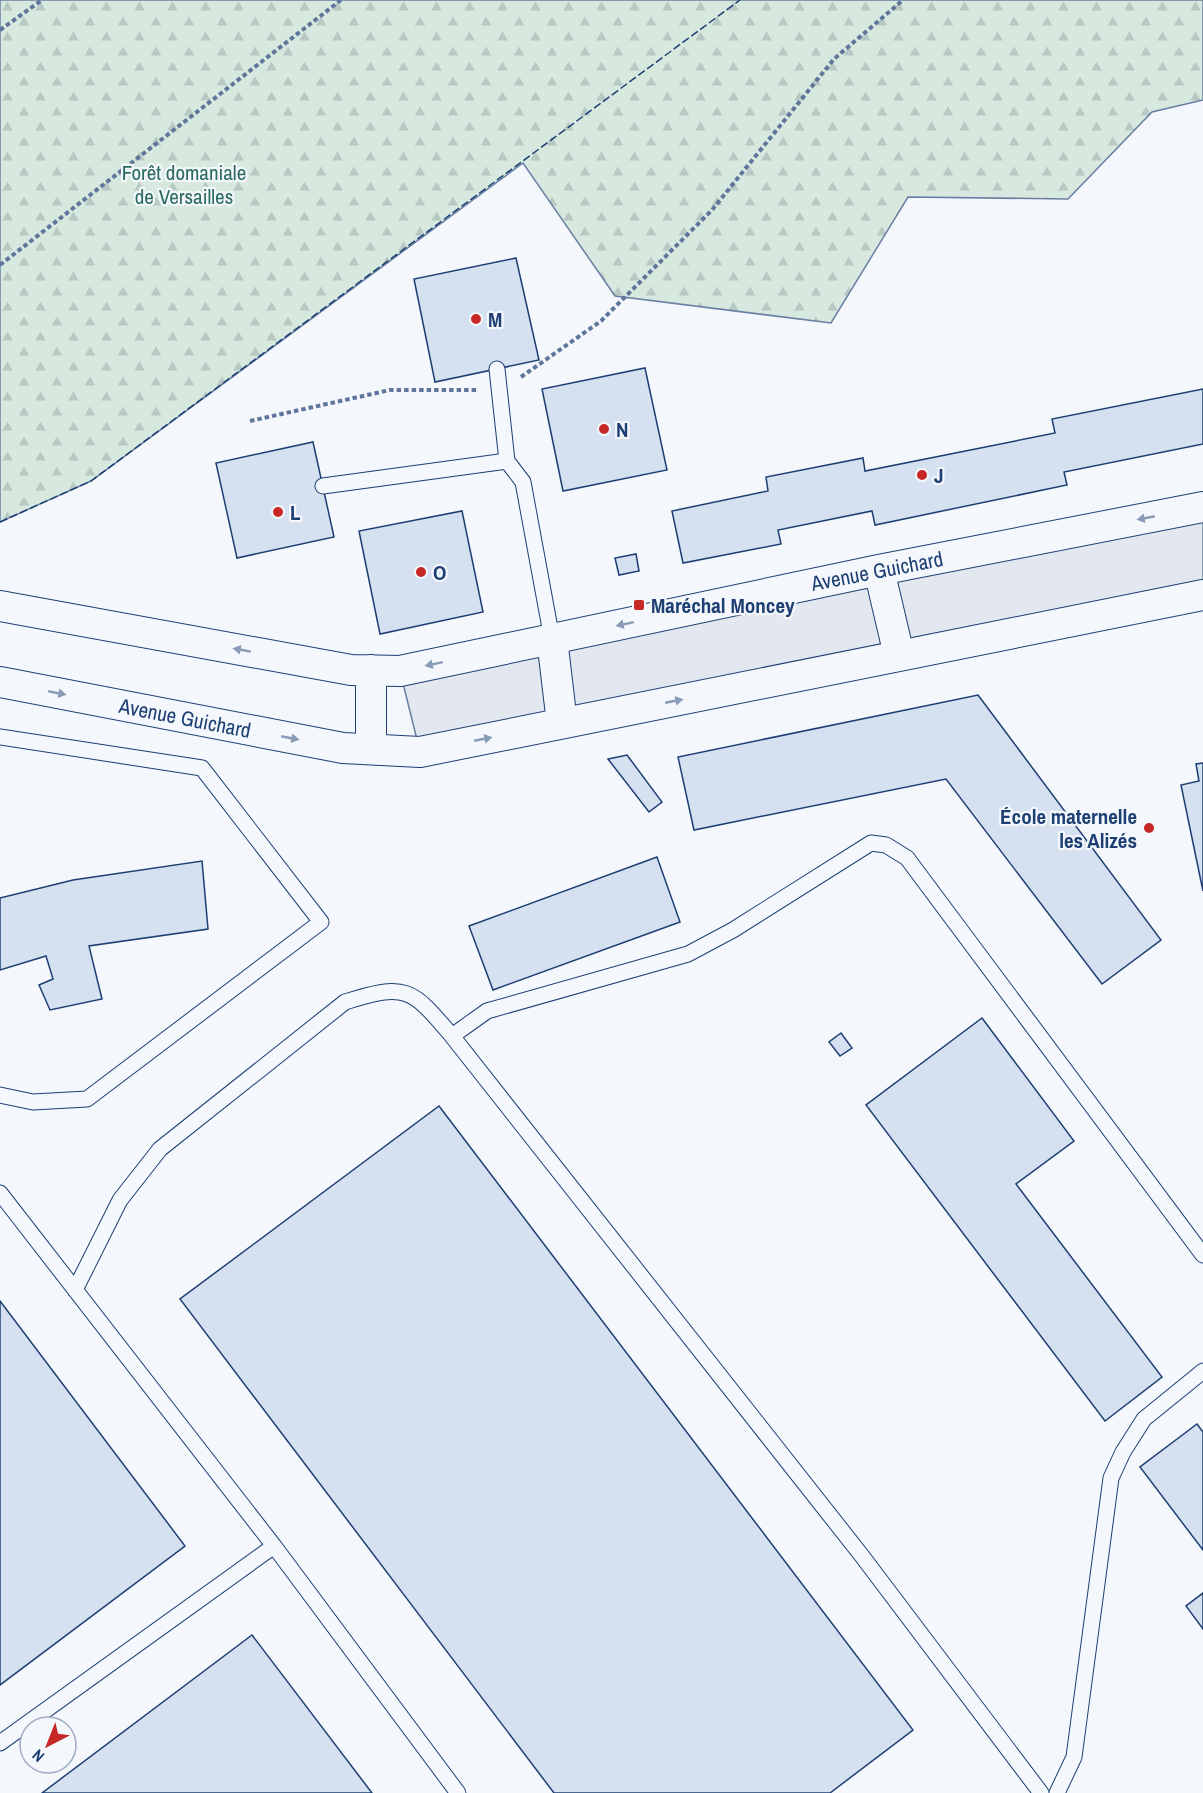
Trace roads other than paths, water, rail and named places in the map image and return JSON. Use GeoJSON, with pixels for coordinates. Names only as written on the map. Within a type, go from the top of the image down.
{"type":"FeatureCollection","features":[{"type":"Feature","properties":{"kind":"street","name":"Avenue Guichard"},"geometry":{"type":"LineString","coordinates":[[0,606],[351,670],[400,671],[879,570],[1203,507]]}},
{"type":"Feature","properties":{"kind":"street"},"geometry":{"type":"LineString","coordinates":[[879,570],[899,655]]}},
{"type":"Feature","properties":{"kind":"street","name":"Avenue Guichard"},"geometry":{"type":"LineString","coordinates":[[0,682],[343,748],[420,752],[1203,595]]}},
{"type":"Feature","properties":{"kind":"street"},"geometry":{"type":"LineString","coordinates":[[552,639],[562,723]]}},
{"type":"Feature","properties":{"kind":"street"},"geometry":{"type":"LineString","coordinates":[[371,670],[371,749]]}},
{"type":"Feature","properties":{"kind":"lane"},"geometry":{"type":"LineString","coordinates":[[497,369],[507,462],[523,482],[552,639]]}},
{"type":"Feature","properties":{"kind":"lane"},"geometry":{"type":"LineString","coordinates":[[323,486],[507,462]]}},
{"type":"Feature","properties":{"kind":"lane"},"geometry":{"type":"LineString","coordinates":[[0,737],[202,768],[321,922],[87,1099],[33,1102],[0,1095]]}},
{"type":"Feature","properties":{"kind":"lane"},"geometry":{"type":"LineString","coordinates":[[452,1036],[487,1011],[688,954],[733,930],[871,843],[885,845],[907,858],[1203,1255]]}},
{"type":"Feature","properties":{"kind":"lane"},"geometry":{"type":"LineString","coordinates":[[75,1290],[120,1200],[160,1149],[345,1002],[375,992],[396,991],[421,1000],[452,1036],[862,1556],[1041,1793]]}},
{"type":"Feature","properties":{"kind":"lane"},"geometry":{"type":"LineString","coordinates":[[0,1193],[274,1546],[458,1793]]}},
{"type":"Feature","properties":{"kind":"lane"},"geometry":{"type":"LineString","coordinates":[[1058,1793],[1074,1757],[1112,1478],[1123,1452],[1144,1419],[1203,1371]]}},
{"type":"Feature","properties":{"kind":"lane"},"geometry":{"type":"LineString","coordinates":[[0,1743],[274,1546]]}},
{"type":"Feature","properties":{"kind":"place","name":"M"},"geometry":{"type":"Point","coordinates":[476,319]}},
{"type":"Feature","properties":{"kind":"place","name":"N"},"geometry":{"type":"Point","coordinates":[604,429]}},
{"type":"Feature","properties":{"kind":"place","name":"J"},"geometry":{"type":"Point","coordinates":[922,475]}},
{"type":"Feature","properties":{"kind":"place","name":"L"},"geometry":{"type":"Point","coordinates":[278,512]}},
{"type":"Feature","properties":{"kind":"place","name":"O"},"geometry":{"type":"Point","coordinates":[421,572]}},
{"type":"Feature","properties":{"kind":"place","name":"Maréchal Moncey"},"geometry":{"type":"Point","coordinates":[639,605]}},
{"type":"Feature","properties":{"kind":"place","name":"École maternelle les Alizés"},"geometry":{"type":"Point","coordinates":[1149,828]}},
{"type":"Feature","properties":{"kind":"park label","name":"Forêt domaniale de Versailles"},"geometry":{"type":"Point","coordinates":[184,184]}}]}
